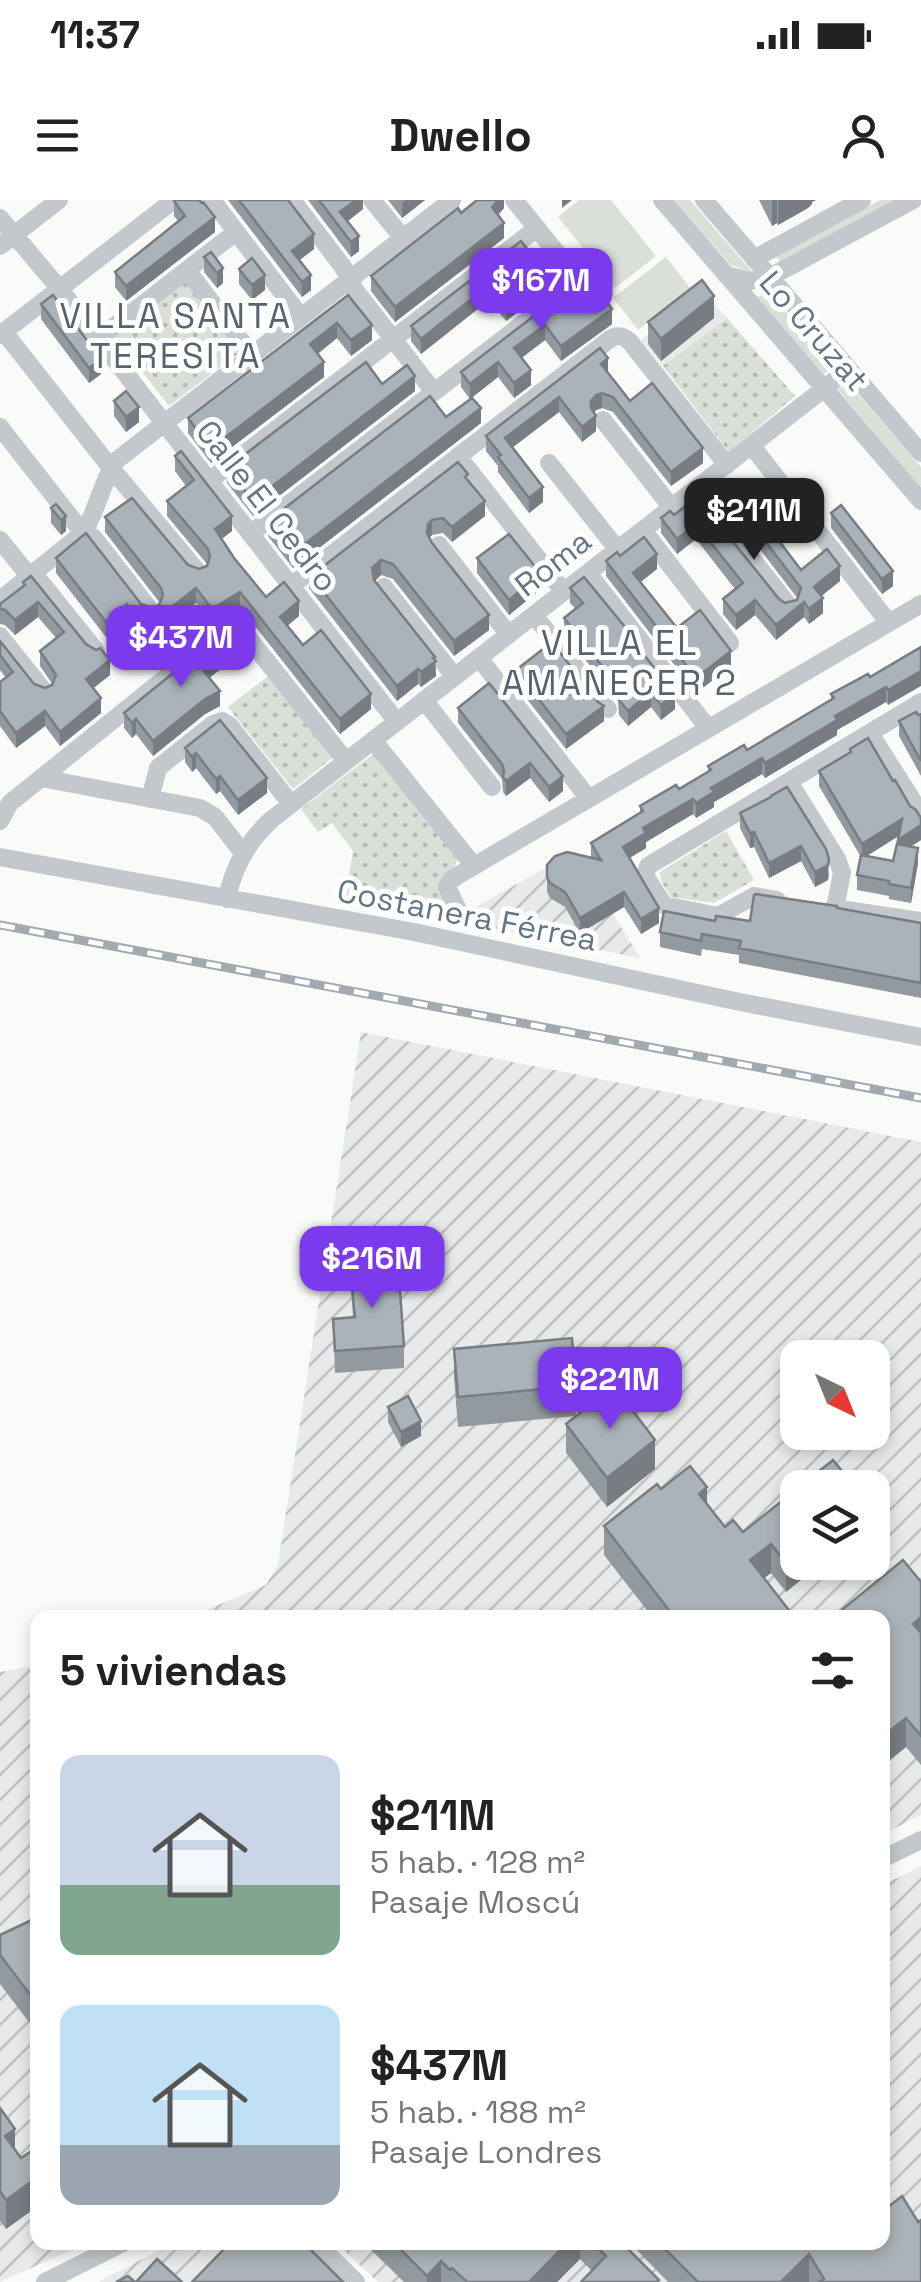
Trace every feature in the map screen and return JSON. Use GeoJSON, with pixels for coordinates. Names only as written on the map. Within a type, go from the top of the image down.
{"type":"FeatureCollection","features":[{"type":"Feature","properties":{"kind":"street"},"geometry":{"type":"LineString","coordinates":[[7,240],[58,200]]}},
{"type":"Feature","properties":{"kind":"street"},"geometry":{"type":"LineString","coordinates":[[174,200],[2,334],[198,572]]}},
{"type":"Feature","properties":{"kind":"street"},"geometry":{"type":"LineString","coordinates":[[212,200],[301,317]]}},
{"type":"Feature","properties":{"kind":"street"},"geometry":{"type":"LineString","coordinates":[[292,200],[434,392]]}},
{"type":"Feature","properties":{"kind":"street"},"geometry":{"type":"LineString","coordinates":[[372,200],[403,238]]}},
{"type":"Feature","properties":{"kind":"street"},"geometry":{"type":"LineString","coordinates":[[0,600],[83,533],[118,460],[452,200]]}},
{"type":"Feature","properties":{"kind":"street"},"geometry":{"type":"LineString","coordinates":[[250,534],[569,288],[573,278],[570,269],[514,200]]}},
{"type":"Feature","properties":{"kind":"street","name":"Lo Cruzat"},"geometry":{"type":"LineString","coordinates":[[662,200],[921,500]]}},
{"type":"Feature","properties":{"kind":"street","name":"Lo Cruzat"},"geometry":{"type":"LineString","coordinates":[[704,200],[921,453]]}},
{"type":"Feature","properties":{"kind":"street"},"geometry":{"type":"LineString","coordinates":[[754,259],[862,200]]}},
{"type":"Feature","properties":{"kind":"street"},"geometry":{"type":"LineString","coordinates":[[726,276],[750,282],[770,277],[912,200]]}},
{"type":"Feature","properties":{"kind":"street","name":"Calle El Cedro"},"geometry":{"type":"LineString","coordinates":[[0,218],[7,240],[59,288],[397,722]]}},
{"type":"Feature","properties":{"kind":"street"},"geometry":{"type":"LineString","coordinates":[[209,481],[537,228]]}},
{"type":"Feature","properties":{"kind":"street"},"geometry":{"type":"LineString","coordinates":[[98,339],[236,232]]}},
{"type":"Feature","properties":{"kind":"street"},"geometry":{"type":"LineString","coordinates":[[187,270],[252,355]]}},
{"type":"Feature","properties":{"kind":"street"},"geometry":{"type":"LineString","coordinates":[[291,586],[617,336],[632,343],[727,465]]}},
{"type":"Feature","properties":{"kind":"street","name":"Roma"},"geometry":{"type":"LineString","coordinates":[[227,899],[244,852],[256,834],[290,804],[849,369]]}},
{"type":"Feature","properties":{"kind":"street"},"geometry":{"type":"LineString","coordinates":[[603,420],[672,508]]}},
{"type":"Feature","properties":{"kind":"street"},"geometry":{"type":"LineString","coordinates":[[0,427],[83,533],[94,538],[151,611]]}},
{"type":"Feature","properties":{"kind":"street"},"geometry":{"type":"LineString","coordinates":[[752,446],[888,622]]}},
{"type":"Feature","properties":{"kind":"street"},"geometry":{"type":"LineString","coordinates":[[458,456],[564,592]]}},
{"type":"Feature","properties":{"kind":"street"},"geometry":{"type":"LineString","coordinates":[[549,464],[618,550]]}},
{"type":"Feature","properties":{"kind":"street"},"geometry":{"type":"LineString","coordinates":[[697,489],[790,606]]}},
{"type":"Feature","properties":{"kind":"street"},"geometry":{"type":"LineString","coordinates":[[643,530],[730,644]]}},
{"type":"Feature","properties":{"kind":"street"},"geometry":{"type":"LineString","coordinates":[[0,540],[96,651]]}},
{"type":"Feature","properties":{"kind":"street"},"geometry":{"type":"LineString","coordinates":[[439,545],[509,635]]}},
{"type":"Feature","properties":{"kind":"street"},"geometry":{"type":"LineString","coordinates":[[588,573],[708,728]]}},
{"type":"Feature","properties":{"kind":"street"},"geometry":{"type":"LineString","coordinates":[[384,587],[454,677]]}},
{"type":"Feature","properties":{"kind":"street"},"geometry":{"type":"LineString","coordinates":[[458,910],[448,884],[474,866],[921,604]]}},
{"type":"Feature","properties":{"kind":"street"},"geometry":{"type":"LineString","coordinates":[[534,615],[608,709]]}},
{"type":"Feature","properties":{"kind":"street"},"geometry":{"type":"LineString","coordinates":[[0,821],[10,803],[224,630],[235,627],[246,635],[346,761]]}},
{"type":"Feature","properties":{"kind":"street"},"geometry":{"type":"LineString","coordinates":[[0,636],[44,691]]}},
{"type":"Feature","properties":{"kind":"street"},"geometry":{"type":"LineString","coordinates":[[479,658],[589,798]]}},
{"type":"Feature","properties":{"kind":"street"},"geometry":{"type":"LineString","coordinates":[[424,700],[492,787]]}},
{"type":"Feature","properties":{"kind":"street"},"geometry":{"type":"LineString","coordinates":[[921,702],[648,866],[645,876],[664,904],[718,916],[754,896],[921,920]]}},
{"type":"Feature","properties":{"kind":"street"},"geometry":{"type":"LineString","coordinates":[[150,799],[158,768],[222,721],[230,726],[290,804]]}},
{"type":"Feature","properties":{"kind":"street"},"geometry":{"type":"LineString","coordinates":[[870,733],[921,814]]}},
{"type":"Feature","properties":{"kind":"street"},"geometry":{"type":"LineString","coordinates":[[374,740],[474,866]]}},
{"type":"Feature","properties":{"kind":"street"},"geometry":{"type":"LineString","coordinates":[[41,778],[206,810],[244,852]]}},
{"type":"Feature","properties":{"kind":"street"},"geometry":{"type":"LineString","coordinates":[[789,782],[837,858],[842,873],[818,906]]}},
{"type":"Feature","properties":{"kind":"street","name":"Costanera Férrea"},"geometry":{"type":"LineString","coordinates":[[0,856],[414,932],[735,1002],[921,1036]]}},
{"type":"Feature","properties":{"kind":"street"},"geometry":{"type":"LineString","coordinates":[[890,1855],[921,1840]]}},
{"type":"Feature","properties":{"kind":"street"},"geometry":{"type":"LineString","coordinates":[[45,2282],[108,2250]]}},
{"type":"Feature","properties":{"kind":"street"},"geometry":{"type":"LineString","coordinates":[[323,2250],[356,2282]]}},
{"type":"Feature","properties":{"kind":"shaded area"},"geometry":{"type":"Polygon","coordinates":[[[579,200],[611,200],[656,256],[615,288],[558,217],[579,200]]]}},
{"type":"Feature","properties":{"kind":"shaded area"},"geometry":{"type":"Polygon","coordinates":[[[674,200],[690,200],[753,273],[731,265],[674,200]]]}},
{"type":"Feature","properties":{"kind":"shaded area"},"geometry":{"type":"Polygon","coordinates":[[[880,200],[901,200],[782,266],[776,256],[880,200]]]}},
{"type":"Feature","properties":{"kind":"shaded area"},"geometry":{"type":"Polygon","coordinates":[[[666,257],[691,289],[638,330],[613,298],[666,257]]]}},
{"type":"Feature","properties":{"kind":"shaded area"},"geometry":{"type":"Polygon","coordinates":[[[188,280],[244,349],[169,406],[115,337],[188,280]]]}},
{"type":"Feature","properties":{"kind":"shaded area"},"geometry":{"type":"Polygon","coordinates":[[[702,290],[727,318],[663,366],[641,340],[702,290]]]}},
{"type":"Feature","properties":{"kind":"shaded area"},"geometry":{"type":"Polygon","coordinates":[[[770,293],[833,367],[824,374],[757,297],[770,293]]]}},
{"type":"Feature","properties":{"kind":"shaded area"},"geometry":{"type":"Polygon","coordinates":[[[727,318],[795,396],[729,452],[663,366],[727,318]]]}},
{"type":"Feature","properties":{"kind":"shaded area"},"geometry":{"type":"Polygon","coordinates":[[[847,382],[921,467],[921,487],[838,390],[847,382]]]}},
{"type":"Feature","properties":{"kind":"shaded area"},"geometry":{"type":"Polygon","coordinates":[[[272,673],[336,755],[293,789],[228,707],[272,673]]]}},
{"type":"Feature","properties":{"kind":"shaded area"},"geometry":{"type":"Polygon","coordinates":[[[376,752],[458,858],[442,878],[452,904],[441,918],[345,900],[353,851],[332,823],[318,832],[301,809],[376,752]]]}},
{"type":"Feature","properties":{"kind":"shaded area"},"geometry":{"type":"Polygon","coordinates":[[[726,831],[754,880],[714,903],[671,897],[660,872],[726,831]]]}},
{"type":"Feature","properties":{"kind":"shaded area"},"geometry":{"type":"Polygon","coordinates":[[[575,851],[640,958],[453,920],[575,851]]]}},
{"type":"Feature","properties":{"kind":"shaded area"},"geometry":{"type":"Polygon","coordinates":[[[361,1032],[921,1142],[921,1815],[890,1830],[890,1610],[206,1610],[266,1585],[278,1564],[361,1032]]]}},
{"type":"Feature","properties":{"kind":"shaded area"},"geometry":{"type":"Polygon","coordinates":[[[30,1666],[30,2250],[71,2250],[0,2282],[0,1672],[30,1666]]]}},
{"type":"Feature","properties":{"kind":"shaded area"},"geometry":{"type":"Polygon","coordinates":[[[921,1866],[921,2282],[378,2282],[344,2250],[890,2250],[890,1882],[921,1866]]]}},
{"type":"Feature","properties":{"kind":"shaded area"},"geometry":{"type":"Polygon","coordinates":[[[160,2250],[296,2250],[326,2282],[98,2282],[160,2250]]]}},
{"type":"Feature","properties":{"kind":"building"},"geometry":{"type":"Polygon","coordinates":[[[175,200],[199,200],[215,217],[126,286],[115,272],[185,216],[175,200]]]}},
{"type":"Feature","properties":{"kind":"building"},"geometry":{"type":"Polygon","coordinates":[[[239,200],[288,200],[314,234],[292,251],[311,275],[302,282],[239,200]]]}},
{"type":"Feature","properties":{"kind":"building"},"geometry":{"type":"Polygon","coordinates":[[[319,200],[356,200],[340,212],[359,236],[351,242],[319,200]]]}},
{"type":"Feature","properties":{"kind":"building"},"geometry":{"type":"Polygon","coordinates":[[[477,200],[498,200],[492,207],[504,223],[395,307],[371,276],[458,208],[461,213],[477,200]]]}},
{"type":"Feature","properties":{"kind":"building"},"geometry":{"type":"Polygon","coordinates":[[[521,241],[531,254],[507,272],[523,293],[506,306],[489,285],[421,339],[411,326],[521,241]]]}},
{"type":"Feature","properties":{"kind":"building"},"geometry":{"type":"Polygon","coordinates":[[[211,252],[223,268],[217,273],[204,257],[211,252]]]}},
{"type":"Feature","properties":{"kind":"building"},"geometry":{"type":"Polygon","coordinates":[[[252,258],[265,275],[252,285],[239,269],[252,258]]]}},
{"type":"Feature","properties":{"kind":"building"},"geometry":{"type":"Polygon","coordinates":[[[702,280],[714,296],[661,339],[648,322],[702,280]]]}},
{"type":"Feature","properties":{"kind":"building"},"geometry":{"type":"Polygon","coordinates":[[[574,285],[588,304],[601,294],[612,309],[561,346],[545,325],[514,348],[531,370],[514,383],[498,362],[470,384],[461,372],[574,285]]]}},
{"type":"Feature","properties":{"kind":"building"},"geometry":{"type":"Polygon","coordinates":[[[53,295],[101,359],[89,368],[41,304],[53,295]]]}},
{"type":"Feature","properties":{"kind":"building"},"geometry":{"type":"Polygon","coordinates":[[[348,295],[372,325],[351,340],[337,323],[310,344],[324,362],[211,448],[188,418],[348,295]]]}},
{"type":"Feature","properties":{"kind":"building"},"geometry":{"type":"Polygon","coordinates":[[[600,348],[608,358],[601,364],[630,401],[652,383],[703,448],[671,472],[613,397],[596,395],[591,408],[596,416],[582,427],[559,397],[505,438],[543,487],[529,498],[486,436],[600,348]]]}},
{"type":"Feature","properties":{"kind":"building"},"geometry":{"type":"Polygon","coordinates":[[[366,362],[382,384],[407,365],[415,376],[253,501],[227,468],[366,362]]]}},
{"type":"Feature","properties":{"kind":"building"},"geometry":{"type":"Polygon","coordinates":[[[126,391],[139,407],[126,417],[114,401],[126,391]]]}},
{"type":"Feature","properties":{"kind":"building"},"geometry":{"type":"Polygon","coordinates":[[[430,396],[446,417],[472,398],[481,408],[293,553],[268,521],[430,396]]]}},
{"type":"Feature","properties":{"kind":"building"},"geometry":{"type":"Polygon","coordinates":[[[181,451],[232,516],[215,529],[234,558],[266,597],[284,582],[299,601],[280,617],[303,645],[321,630],[371,694],[340,719],[240,592],[212,609],[196,588],[145,628],[127,604],[106,622],[56,558],[86,533],[141,604],[152,608],[159,605],[161,588],[105,517],[132,498],[188,565],[199,569],[207,566],[208,549],[167,501],[194,480],[175,456],[181,451]]]}},
{"type":"Feature","properties":{"kind":"building"},"geometry":{"type":"Polygon","coordinates":[[[458,462],[485,501],[452,527],[443,518],[432,520],[427,533],[489,615],[454,641],[393,564],[381,560],[372,568],[374,580],[436,661],[397,686],[309,573],[319,565],[321,568],[458,462]]]}},
{"type":"Feature","properties":{"kind":"building"},"geometry":{"type":"Polygon","coordinates":[[[697,497],[785,603],[797,600],[801,588],[746,516],[755,509],[801,570],[827,549],[840,566],[814,587],[823,598],[809,609],[804,602],[776,625],[755,600],[736,615],[723,599],[743,583],[696,524],[677,539],[661,518],[670,511],[674,515],[697,497]]]}},
{"type":"Feature","properties":{"kind":"building"},"geometry":{"type":"Polygon","coordinates":[[[56,504],[66,516],[61,520],[51,508],[56,504]]]}},
{"type":"Feature","properties":{"kind":"building"},"geometry":{"type":"Polygon","coordinates":[[[841,505],[893,571],[882,579],[831,513],[841,505]]]}},
{"type":"Feature","properties":{"kind":"building"},"geometry":{"type":"Polygon","coordinates":[[[509,534],[541,574],[509,600],[477,558],[509,534]]]}},
{"type":"Feature","properties":{"kind":"building"},"geometry":{"type":"Polygon","coordinates":[[[644,537],[657,554],[633,573],[677,628],[700,610],[731,651],[696,678],[606,561],[617,552],[620,556],[644,537]]]}},
{"type":"Feature","properties":{"kind":"building"},"geometry":{"type":"Polygon","coordinates":[[[31,576],[86,644],[96,650],[100,648],[110,660],[86,679],[101,698],[60,732],[45,711],[16,733],[0,711],[0,682],[13,672],[0,655],[0,641],[34,684],[45,688],[52,685],[56,675],[40,651],[64,632],[38,602],[15,620],[0,609],[0,604],[31,576]]]}},
{"type":"Feature","properties":{"kind":"building"},"geometry":{"type":"Polygon","coordinates":[[[584,577],[675,694],[661,705],[651,692],[628,711],[619,700],[618,686],[564,618],[583,603],[570,588],[584,577]]]}},
{"type":"Feature","properties":{"kind":"building"},"geometry":{"type":"Polygon","coordinates":[[[234,627],[245,639],[202,669],[220,691],[153,741],[136,719],[132,723],[124,713],[234,627]]]}},
{"type":"Feature","properties":{"kind":"building"},"geometry":{"type":"Polygon","coordinates":[[[552,642],[604,706],[566,734],[516,670],[552,642]]]}},
{"type":"Feature","properties":{"kind":"building"},"geometry":{"type":"Polygon","coordinates":[[[921,647],[921,671],[835,716],[837,720],[765,763],[762,758],[711,788],[714,792],[696,803],[693,799],[643,828],[646,833],[623,847],[659,908],[641,919],[624,892],[580,918],[565,892],[550,883],[547,865],[555,856],[567,852],[601,860],[591,843],[643,811],[640,806],[676,785],[679,789],[711,770],[708,766],[744,745],[747,750],[834,698],[831,694],[921,647]]]}},
{"type":"Feature","properties":{"kind":"building"},"geometry":{"type":"Polygon","coordinates":[[[489,683],[563,776],[549,787],[530,763],[506,781],[502,764],[458,708],[489,683]]]}},
{"type":"Feature","properties":{"kind":"building"},"geometry":{"type":"Polygon","coordinates":[[[916,712],[921,714],[921,761],[899,721],[916,712]]]}},
{"type":"Feature","properties":{"kind":"building"},"geometry":{"type":"Polygon","coordinates":[[[220,720],[267,778],[238,800],[220,776],[216,779],[196,753],[192,757],[185,748],[220,720]]]}},
{"type":"Feature","properties":{"kind":"building"},"geometry":{"type":"Polygon","coordinates":[[[868,738],[921,818],[921,825],[898,840],[902,819],[862,844],[819,771],[868,738]]]}},
{"type":"Feature","properties":{"kind":"building"},"geometry":{"type":"Polygon","coordinates":[[[787,787],[826,849],[828,865],[815,872],[801,846],[769,863],[740,813],[787,787]]]}},
{"type":"Feature","properties":{"kind":"building"},"geometry":{"type":"Polygon","coordinates":[[[897,844],[918,848],[911,888],[857,875],[861,855],[893,861],[897,844]]]}},
{"type":"Feature","properties":{"kind":"building"},"geometry":{"type":"Polygon","coordinates":[[[756,894],[921,923],[921,983],[739,948],[741,941],[702,934],[701,941],[660,932],[664,911],[715,921],[716,916],[750,921],[756,894]]]}},
{"type":"Feature","properties":{"kind":"building"},"geometry":{"type":"Polygon","coordinates":[[[398,1264],[404,1346],[335,1351],[333,1319],[355,1317],[350,1269],[398,1264]]]}},
{"type":"Feature","properties":{"kind":"building"},"geometry":{"type":"Polygon","coordinates":[[[572,1338],[576,1386],[458,1397],[454,1349],[572,1338]]]}},
{"type":"Feature","properties":{"kind":"building"},"geometry":{"type":"Polygon","coordinates":[[[614,1386],[655,1440],[607,1478],[566,1424],[614,1386]]]}},
{"type":"Feature","properties":{"kind":"building"},"geometry":{"type":"Polygon","coordinates":[[[408,1396],[421,1421],[401,1432],[388,1407],[408,1396]]]}},
{"type":"Feature","properties":{"kind":"building"},"geometry":{"type":"Polygon","coordinates":[[[833,1460],[841,1470],[820,1470],[833,1460]]]}},
{"type":"Feature","properties":{"kind":"building"},"geometry":{"type":"Polygon","coordinates":[[[690,1466],[707,1487],[699,1494],[725,1527],[733,1520],[743,1532],[780,1502],[780,1555],[771,1544],[750,1560],[789,1610],[669,1610],[604,1526],[657,1484],[661,1489],[690,1466]]]}},
{"type":"Feature","properties":{"kind":"building"},"geometry":{"type":"Polygon","coordinates":[[[903,1560],[921,1582],[921,1617],[913,1624],[921,1633],[921,1736],[906,1718],[890,1731],[890,1610],[842,1610],[879,1580],[890,1580],[890,1571],[903,1560]]]}},
{"type":"Feature","properties":{"kind":"building"},"geometry":{"type":"Polygon","coordinates":[[[30,1921],[30,1994],[0,1955],[0,1935],[30,1921]]]}},
{"type":"Feature","properties":{"kind":"building"},"geometry":{"type":"Polygon","coordinates":[[[0,2108],[15,2129],[5,2136],[21,2158],[30,2152],[30,2183],[6,2200],[0,2191],[0,2108]]]}},
{"type":"Feature","properties":{"kind":"building"},"geometry":{"type":"Polygon","coordinates":[[[902,2196],[918,2222],[921,2220],[921,2282],[819,2282],[824,2279],[809,2254],[781,2282],[698,2282],[666,2250],[890,2250],[890,2205],[902,2196]]]}},
{"type":"Feature","properties":{"kind":"building"},"geometry":{"type":"Polygon","coordinates":[[[223,2250],[311,2250],[343,2282],[192,2282],[223,2250]]]}},
{"type":"Feature","properties":{"kind":"building"},"geometry":{"type":"Polygon","coordinates":[[[401,2250],[560,2250],[529,2282],[467,2282],[441,2261],[427,2276],[401,2250]]]}},
{"type":"Feature","properties":{"kind":"building"},"geometry":{"type":"Polygon","coordinates":[[[600,2250],[629,2250],[659,2280],[581,2282],[606,2256],[600,2250]]]}},
{"type":"Feature","properties":{"kind":"building"},"geometry":{"type":"Polygon","coordinates":[[[157,2259],[182,2282],[136,2282],[157,2259]]]}},
{"type":"Feature","properties":{"kind":"railway"},"geometry":{"type":"LineString","coordinates":[[0,925],[921,1098]]}},
{"type":"Feature","properties":{"kind":"district","name":"VILLA SANTA TERESITA"},"geometry":{"type":"Point","coordinates":[176,336]}},
{"type":"Feature","properties":{"kind":"district","name":"VILLA EL AMANECER 2"},"geometry":{"type":"Point","coordinates":[620,663]}}]}
